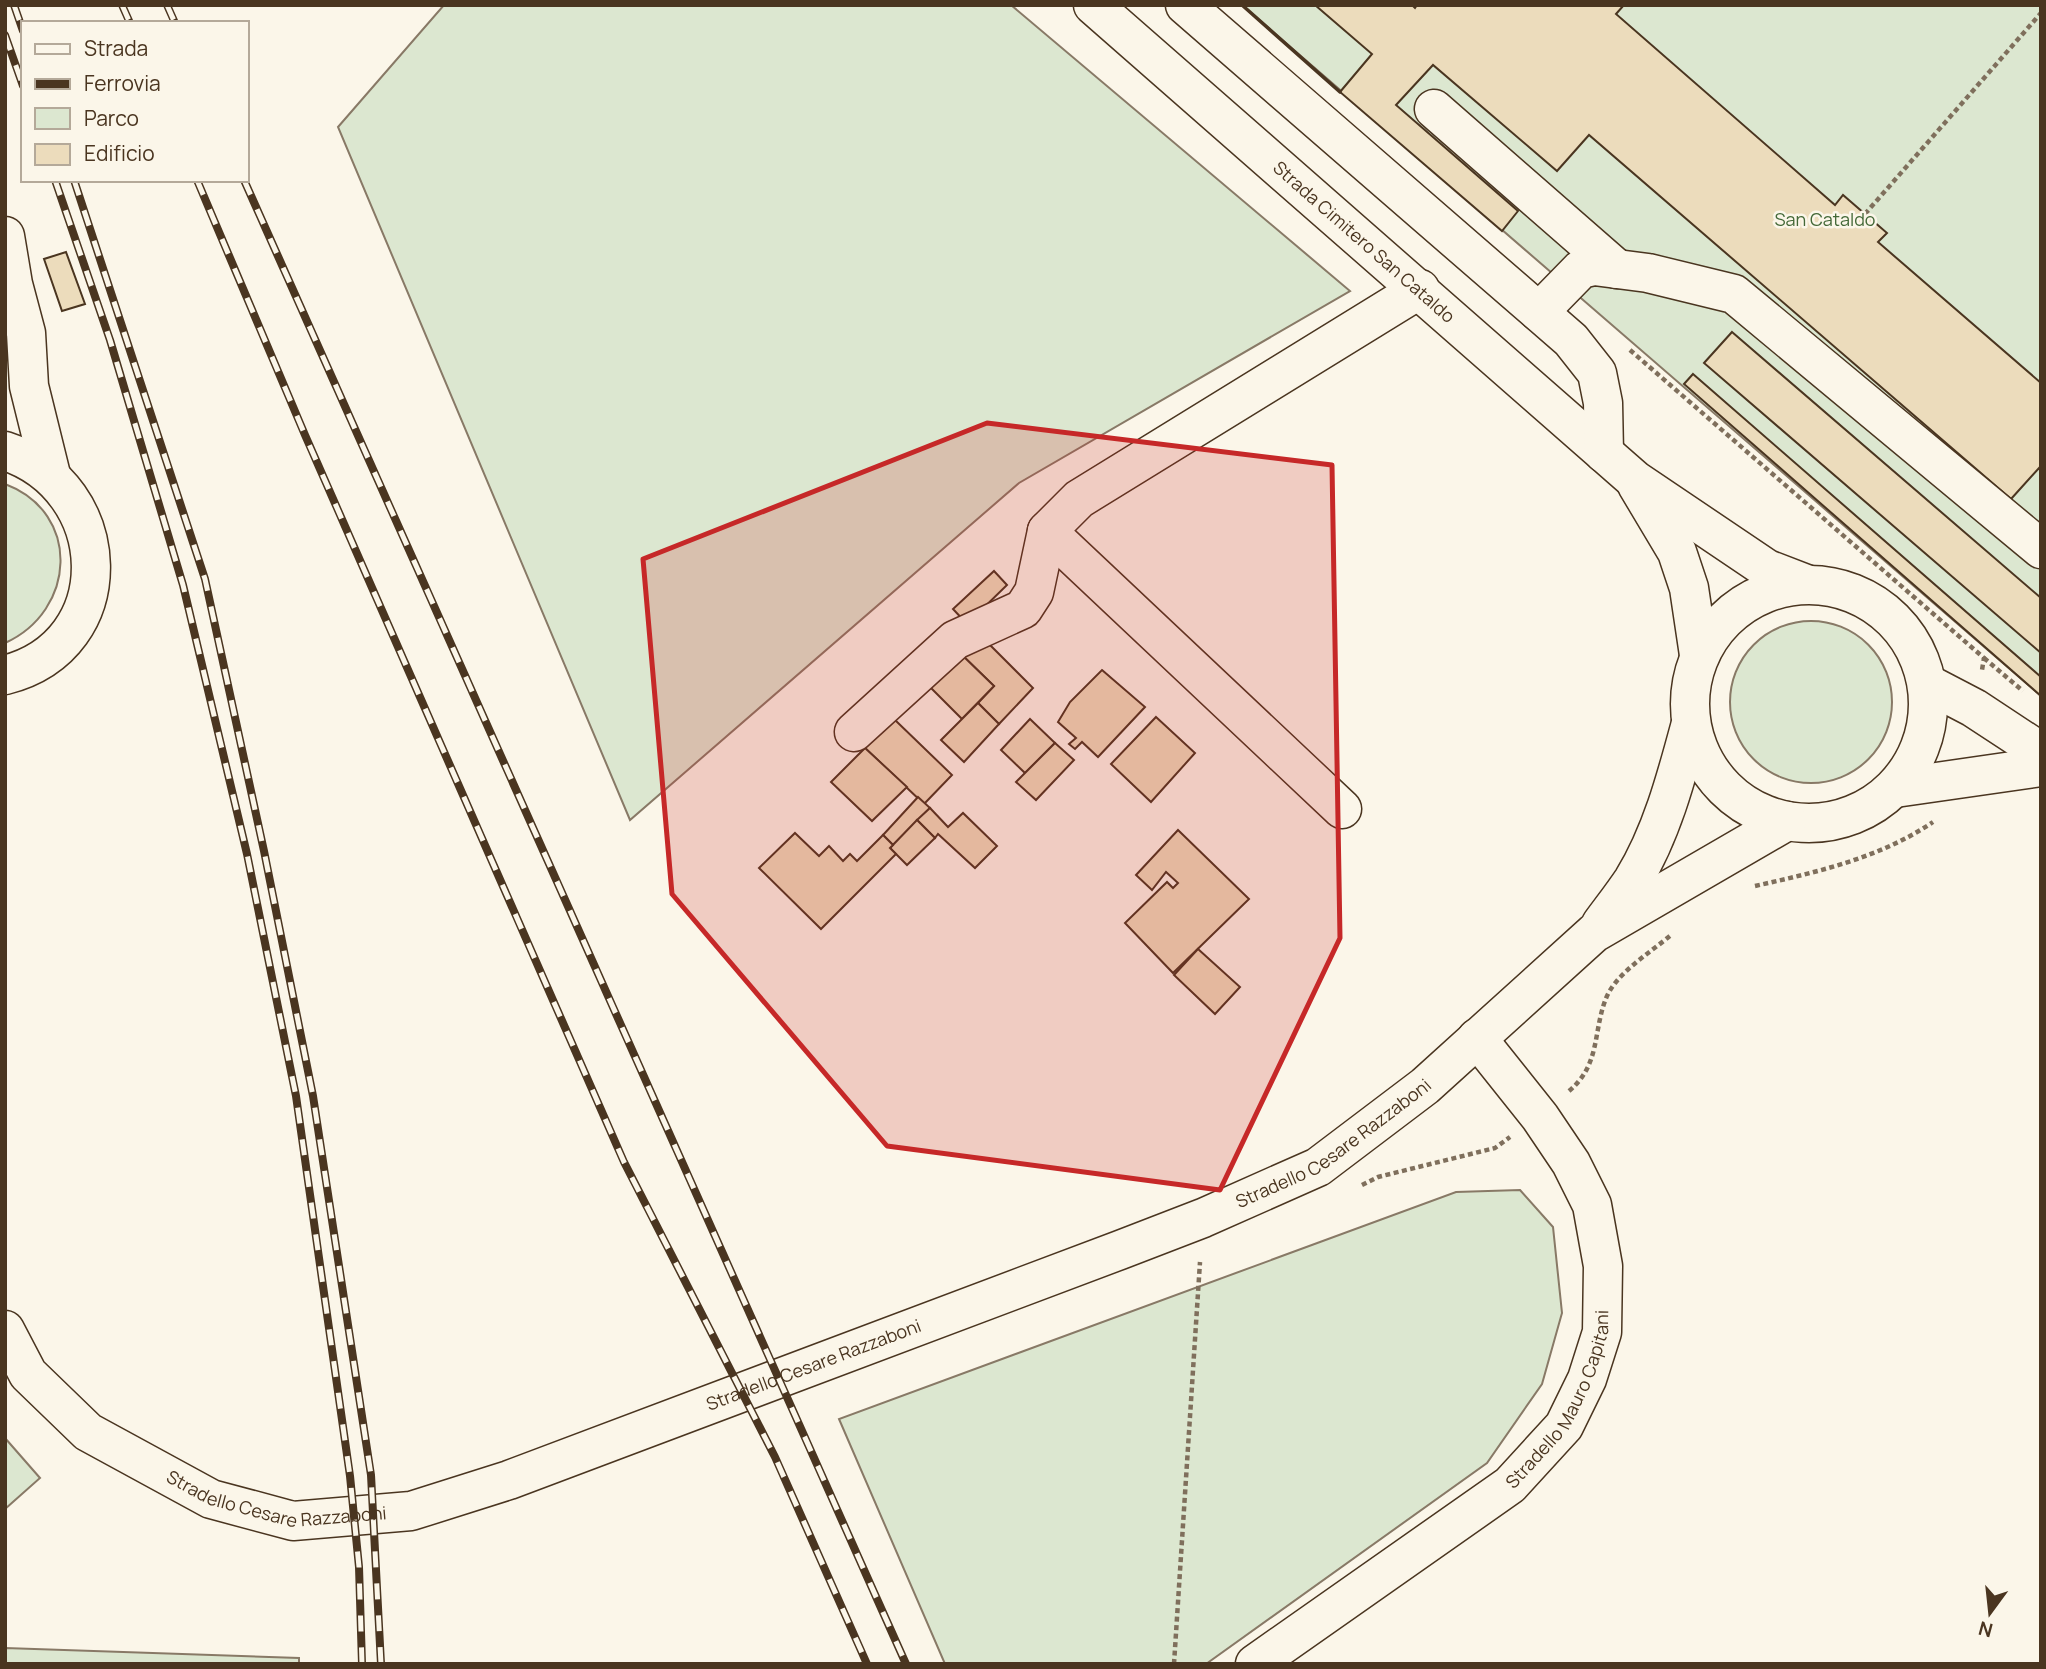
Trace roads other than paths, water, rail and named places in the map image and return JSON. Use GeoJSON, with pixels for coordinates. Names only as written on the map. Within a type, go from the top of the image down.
{"type":"FeatureCollection","features":[{"type":"Feature","properties":{"kind":"street","name":"Strada Cimitero San Cataldo"},"geometry":{"type":"LineString","coordinates":[[1093,5],[1635,480],[1767,569],[1806,584]]}},
{"type":"Feature","properties":{"kind":"street"},"geometry":{"type":"LineString","coordinates":[[1185,5],[1571,340],[1597,373],[1604,403],[1604,453]]}},
{"type":"Feature","properties":{"kind":"street"},"geometry":{"type":"LineString","coordinates":[[1434,109],[1618,269]]}},
{"type":"Feature","properties":{"kind":"street"},"geometry":{"type":"LineString","coordinates":[[5,236],[9,299],[26,333],[29,386],[51,475]]}},
{"type":"Feature","properties":{"kind":"street"},"geometry":{"type":"LineString","coordinates":[[1539,313],[1581,269],[1618,269],[1734,294],[2041,549]]}},
{"type":"Feature","properties":{"kind":"street"},"geometry":{"type":"LineString","coordinates":[[854,732],[955,640],[1023,609],[1034,592],[1048,531],[1079,499],[1420,289]]}},
{"type":"Feature","properties":{"kind":"street"},"geometry":{"type":"LineString","coordinates":[[5,451],[37,464],[51,475],[77,506],[91,545],[90,586],[79,615],[62,641],[38,661],[7,680]]}},
{"type":"Feature","properties":{"kind":"street","name":"Strada Cimitero San Cataldo"},"geometry":{"type":"LineString","coordinates":[[1635,480],[1677,552],[1689,588],[1699,655]]}},
{"type":"Feature","properties":{"kind":"street"},"geometry":{"type":"LineString","coordinates":[[1048,531],[1342,809]]}},
{"type":"Feature","properties":{"kind":"street"},"geometry":{"type":"LineString","coordinates":[[1806,584],[1848,590],[1886,611],[1913,644],[1928,684],[1929,712],[1924,740],[1912,766],[1895,788],[1872,807],[1845,818],[1816,823],[1787,821],[1759,812],[1734,797],[1714,776],[1699,751],[1691,723],[1690,689],[1699,655],[1717,626],[1742,604],[1773,590],[1806,584]]}},
{"type":"Feature","properties":{"kind":"street"},"geometry":{"type":"LineString","coordinates":[[1928,684],[1974,708],[2041,752]]}},
{"type":"Feature","properties":{"kind":"street","name":"Stradello Cesare Razzaboni"},"geometry":{"type":"LineString","coordinates":[[1594,933],[1634,878],[1677,775],[1691,723]]}},
{"type":"Feature","properties":{"kind":"street"},"geometry":{"type":"LineString","coordinates":[[1895,788],[1960,776],[2041,767]]}},
{"type":"Feature","properties":{"kind":"street","name":"Stradello Cesare Razzaboni"},"geometry":{"type":"LineString","coordinates":[[5,1330],[28,1374],[88,1432],[211,1499],[293,1521],[411,1511],[509,1480],[1203,1219],[1318,1167],[1425,1086],[1594,933],[1787,821]]}},
{"type":"Feature","properties":{"kind":"street","name":"Stradello Mauro Capitani"},"geometry":{"type":"LineString","coordinates":[[1255,1664],[1510,1485],[1564,1426],[1587,1379],[1602,1332],[1603,1266],[1592,1205],[1571,1163],[1477,1038]]}},
{"type":"Feature","properties":{"kind":"railway"},"geometry":{"type":"LineString","coordinates":[[14,5],[21,25]]}},
{"type":"Feature","properties":{"kind":"railway"},"geometry":{"type":"LineString","coordinates":[[122,5],[129,21]]}},
{"type":"Feature","properties":{"kind":"railway"},"geometry":{"type":"LineString","coordinates":[[167,5],[174,21]]}},
{"type":"Feature","properties":{"kind":"railway"},"geometry":{"type":"LineString","coordinates":[[5,35],[21,80]]}},
{"type":"Feature","properties":{"kind":"railway"},"geometry":{"type":"LineString","coordinates":[[56,182],[110,340],[183,585],[247,854],[296,1096],[350,1476],[359,1567],[362,1664]]}},
{"type":"Feature","properties":{"kind":"railway"},"geometry":{"type":"LineString","coordinates":[[75,182],[205,579],[264,851],[313,1096],[371,1475],[381,1664]]}},
{"type":"Feature","properties":{"kind":"railway"},"geometry":{"type":"LineString","coordinates":[[198,182],[305,435],[624,1162],[775,1457],[867,1664]]}},
{"type":"Feature","properties":{"kind":"railway"},"geometry":{"type":"LineString","coordinates":[[245,182],[906,1664]]}},
{"type":"Feature","properties":{"kind":"park label","name":"San Cataldo"},"geometry":{"type":"Point","coordinates":[1825,220]}}]}
